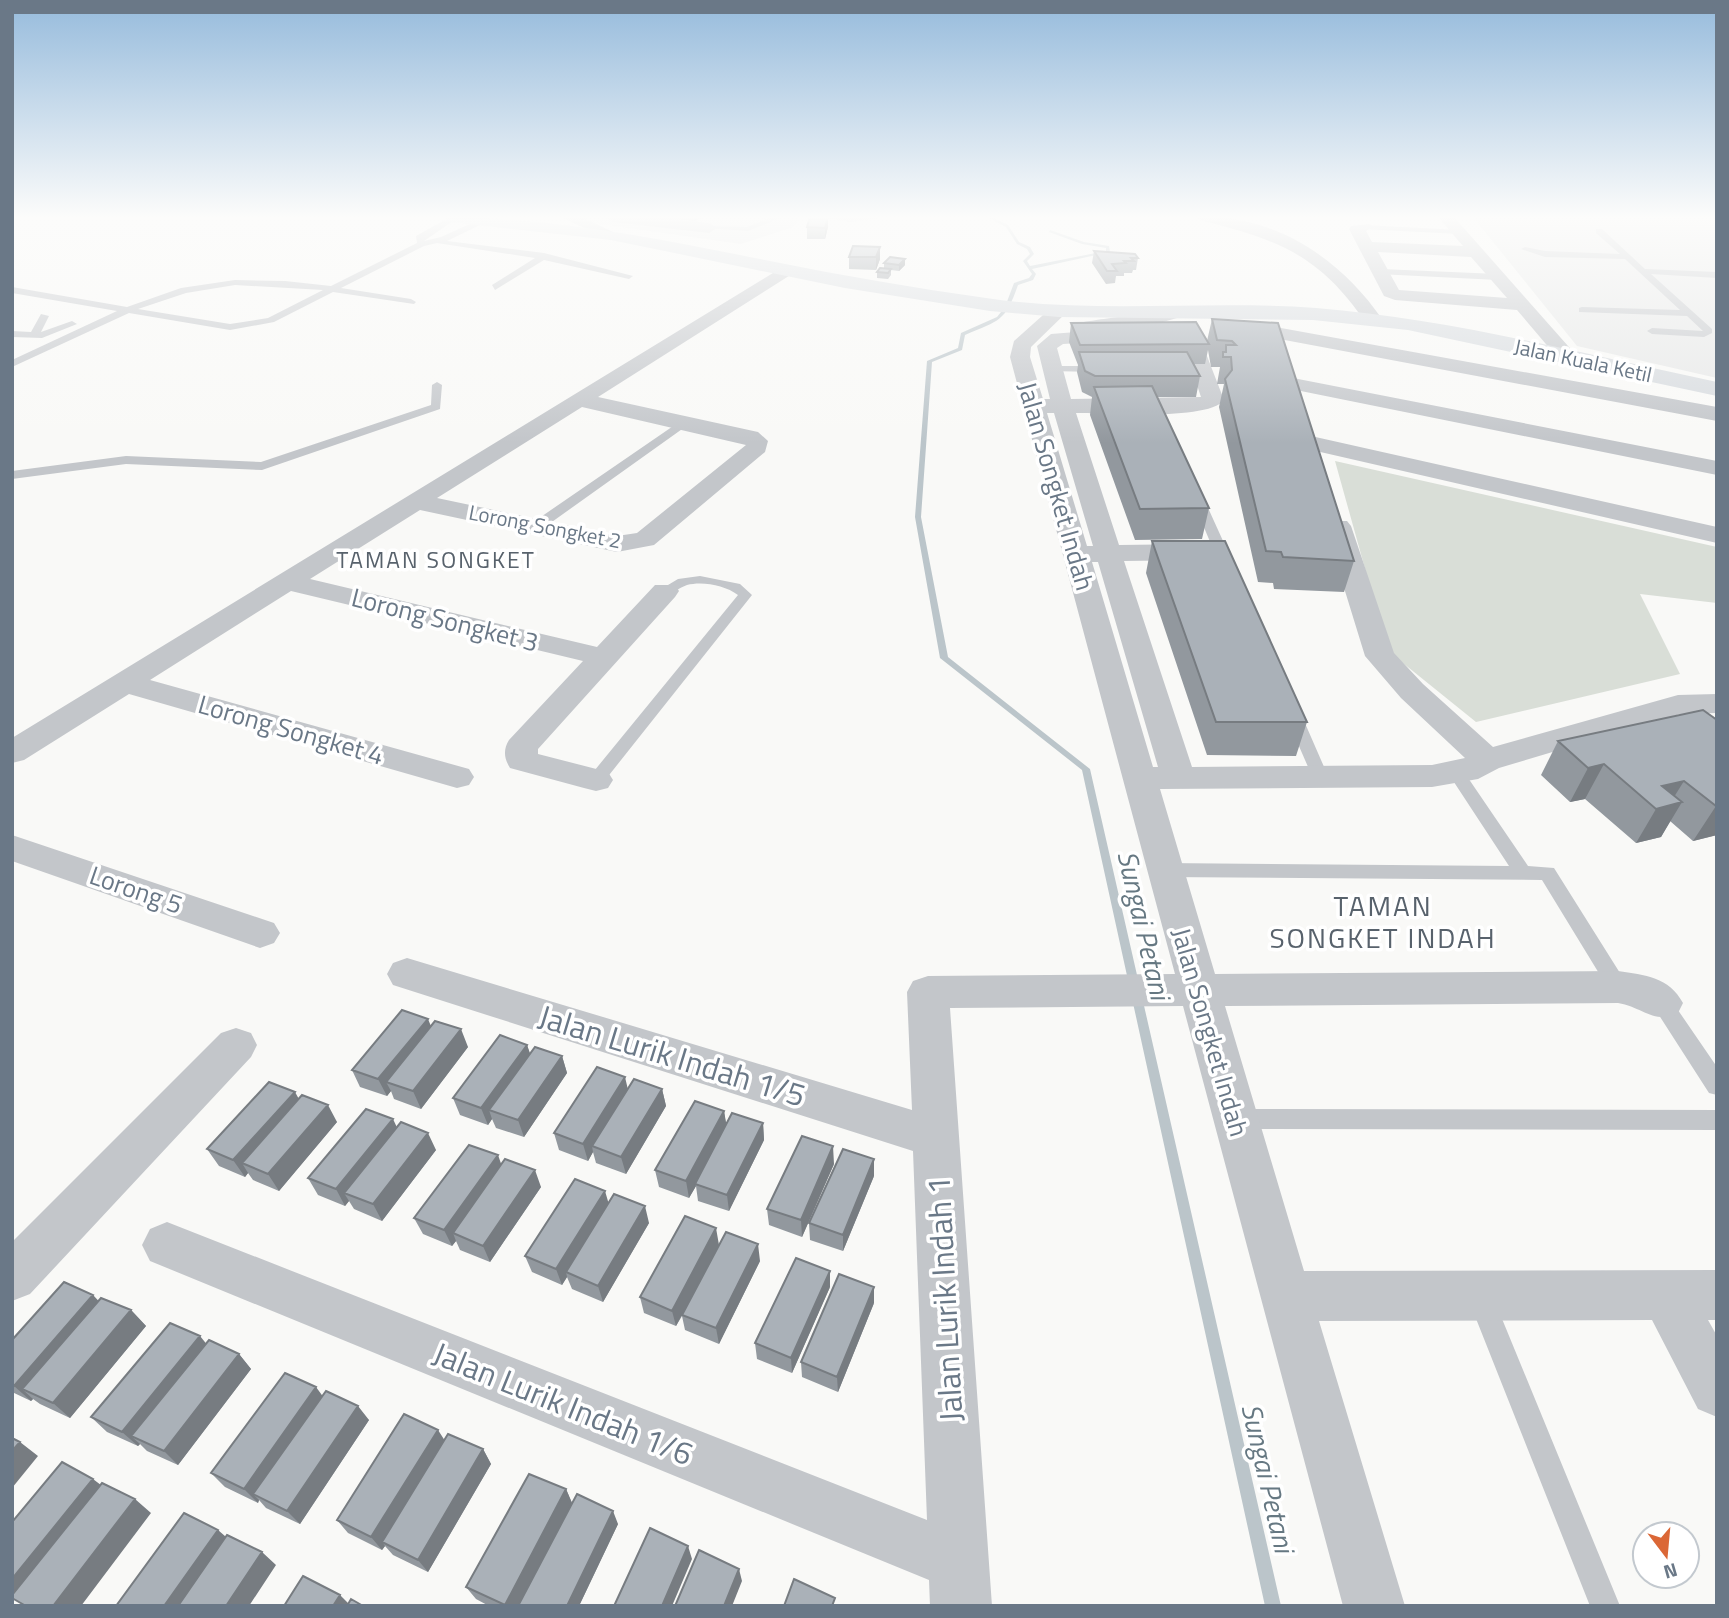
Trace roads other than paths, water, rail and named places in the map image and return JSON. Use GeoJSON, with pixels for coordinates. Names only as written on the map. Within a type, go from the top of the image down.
{"type":"FeatureCollection","features":[{"type":"Feature","properties":{"kind":"main road"},"geometry":{"type":"LineString","coordinates":[[917,293],[990,305],[1035,319]]}},
{"type":"Feature","properties":{"kind":"main road","name":"Jalan Kuala Ketil"},"geometry":{"type":"LineString","coordinates":[[1059,311],[1170,314],[1274,323],[1373,319],[1433,328],[1717,389]]}},
{"type":"Feature","properties":{"kind":"street"},"geometry":{"type":"LineString","coordinates":[[12,753],[419,502],[585,410],[754,293]]}},
{"type":"Feature","properties":{"kind":"street"},"geometry":{"type":"LineString","coordinates":[[1353,293],[1373,319]]}},
{"type":"Feature","properties":{"kind":"street"},"geometry":{"type":"LineString","coordinates":[[1391,293],[1403,298],[1522,305]]}},
{"type":"Feature","properties":{"kind":"street"},"geometry":{"type":"LineString","coordinates":[[1511,293],[1569,359]]}},
{"type":"Feature","properties":{"kind":"street","name":"Jalan Songket Indah"},"geometry":{"type":"LineString","coordinates":[[1059,311],[1035,319],[1021,345],[1020,358],[1075,554],[1158,778],[1164,870],[1181,991],[1235,1119],[1374,1606]]}},
{"type":"Feature","properties":{"kind":"street"},"geometry":{"type":"LineString","coordinates":[[1035,319],[1121,324],[1170,314]]}},
{"type":"Feature","properties":{"kind":"street"},"geometry":{"type":"LineString","coordinates":[[1305,424],[1274,323],[1717,414]]}},
{"type":"Feature","properties":{"kind":"street"},"geometry":{"type":"LineString","coordinates":[[1035,406],[1064,406],[1159,412],[1210,403],[1213,400],[1195,368],[1189,337],[1073,336],[1058,338],[1047,346],[1051,369],[1064,406],[1109,554],[1158,778],[1432,776],[1456,773],[1488,760],[1678,705],[1717,703]]}},
{"type":"Feature","properties":{"kind":"street"},"geometry":{"type":"LineString","coordinates":[[585,410],[611,407],[685,422]]}},
{"type":"Feature","properties":{"kind":"street","name":"Lorong Songket 2"},"geometry":{"type":"LineString","coordinates":[[419,502],[617,544],[645,539],[757,447],[757,441],[685,422]]}},
{"type":"Feature","properties":{"kind":"street"},"geometry":{"type":"LineString","coordinates":[[1305,424],[1717,468]]}},
{"type":"Feature","properties":{"kind":"street"},"geometry":{"type":"LineString","coordinates":[[1305,424],[1717,535]]}},
{"type":"Feature","properties":{"kind":"street"},"geometry":{"type":"LineString","coordinates":[[449,508],[472,494]]}},
{"type":"Feature","properties":{"kind":"street"},"geometry":{"type":"LineString","coordinates":[[1331,506],[1380,656],[1412,691],[1488,760]]}},
{"type":"Feature","properties":{"kind":"street"},"geometry":{"type":"LineString","coordinates":[[1075,554],[1221,552]]}},
{"type":"Feature","properties":{"kind":"street","name":"Lorong Songket 3"},"geometry":{"type":"LineString","coordinates":[[289,582],[602,657]]}},
{"type":"Feature","properties":{"kind":"street"},"geometry":{"type":"LineString","coordinates":[[596,780],[522,760],[519,754],[521,747],[665,592]]}},
{"type":"Feature","properties":{"kind":"street","name":"Lorong Songket 4"},"geometry":{"type":"LineString","coordinates":[[125,683],[457,777]]}},
{"type":"Feature","properties":{"kind":"street","name":"Lorong 5"},"geometry":{"type":"LineString","coordinates":[[12,848],[260,933]]}},
{"type":"Feature","properties":{"kind":"street","name":"Jalan Lurik Indah 1/5"},"geometry":{"type":"LineString","coordinates":[[407,974],[937,1138]]}},
{"type":"Feature","properties":{"kind":"street"},"geometry":{"type":"LineString","coordinates":[[1181,991],[1618,987],[1649,992],[1662,1003]]}},
{"type":"Feature","properties":{"kind":"street","name":"Jalan Lurik Indah 1"},"geometry":{"type":"LineString","coordinates":[[960,1584],[928,992],[1181,991]]}},
{"type":"Feature","properties":{"kind":"street"},"geometry":{"type":"LineString","coordinates":[[12,1277],[236,1045]]}},
{"type":"Feature","properties":{"kind":"street","name":"Jalan Lurik Indah 1/6"},"geometry":{"type":"LineString","coordinates":[[167,1245],[960,1584]]}},
{"type":"Feature","properties":{"kind":"street"},"geometry":{"type":"LineString","coordinates":[[1286,1296],[1717,1294]]}},
{"type":"Feature","properties":{"kind":"street"},"geometry":{"type":"LineString","coordinates":[[1666,1295],[1717,1390]]}},
{"type":"Feature","properties":{"kind":"lane"},"geometry":{"type":"LineString","coordinates":[[27,293],[230,327],[271,320],[326,293]]}},
{"type":"Feature","properties":{"kind":"lane"},"geometry":{"type":"LineString","coordinates":[[12,364],[129,310],[177,293]]}},
{"type":"Feature","properties":{"kind":"lane"},"geometry":{"type":"LineString","coordinates":[[348,293],[411,302]]}},
{"type":"Feature","properties":{"kind":"lane"},"geometry":{"type":"LineString","coordinates":[[1651,331],[1709,333],[1669,293]]}},
{"type":"Feature","properties":{"kind":"lane"},"geometry":{"type":"LineString","coordinates":[[12,334],[34,336],[61,329],[111,307]]}},
{"type":"Feature","properties":{"kind":"lane"},"geometry":{"type":"LineString","coordinates":[[1582,310],[1690,313]]}},
{"type":"Feature","properties":{"kind":"lane"},"geometry":{"type":"LineString","coordinates":[[34,336],[44,316]]}},
{"type":"Feature","properties":{"kind":"lane"},"geometry":{"type":"LineString","coordinates":[[1051,369],[1106,369]]}},
{"type":"Feature","properties":{"kind":"lane"},"geometry":{"type":"LineString","coordinates":[[12,475],[127,460],[262,466],[436,407],[437,385]]}},
{"type":"Feature","properties":{"kind":"lane"},"geometry":{"type":"LineString","coordinates":[[537,526],[685,422]]}},
{"type":"Feature","properties":{"kind":"lane"},"geometry":{"type":"LineString","coordinates":[[1189,479],[1232,577]]}},
{"type":"Feature","properties":{"kind":"lane"},"geometry":{"type":"LineString","coordinates":[[596,780],[745,595],[738,587],[694,579],[679,583],[665,592]]}},
{"type":"Feature","properties":{"kind":"lane"},"geometry":{"type":"LineString","coordinates":[[1287,701],[1320,776]]}},
{"type":"Feature","properties":{"kind":"lane"},"geometry":{"type":"LineString","coordinates":[[1456,773],[1522,871]]}},
{"type":"Feature","properties":{"kind":"lane"},"geometry":{"type":"LineString","coordinates":[[1164,870],[1547,873],[1618,987]]}},
{"type":"Feature","properties":{"kind":"lane"},"geometry":{"type":"LineString","coordinates":[[1662,1003],[1717,1086]]}},
{"type":"Feature","properties":{"kind":"lane"},"geometry":{"type":"LineString","coordinates":[[1235,1119],[1717,1120]]}},
{"type":"Feature","properties":{"kind":"lane"},"geometry":{"type":"LineString","coordinates":[[1479,1295],[1605,1606]]}},
{"type":"Feature","properties":{"kind":"waterway","name":"Sungai Petani"},"geometry":{"type":"LineString","coordinates":[[1013,293],[1007,307],[998,318],[963,334],[960,349],[930,361],[918,517],[944,658],[1086,769],[1273,1606]]}},
{"type":"Feature","properties":{"kind":"district","name":"TAMAN SONGKET"},"geometry":{"type":"Point","coordinates":[436,560]}},
{"type":"Feature","properties":{"kind":"district","name":"TAMAN SONGKET INDAH"},"geometry":{"type":"Point","coordinates":[1383,922]}}]}
